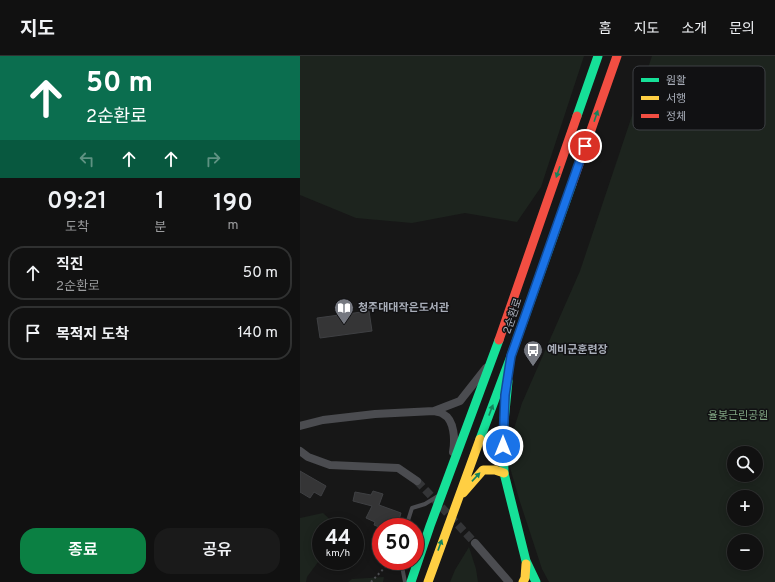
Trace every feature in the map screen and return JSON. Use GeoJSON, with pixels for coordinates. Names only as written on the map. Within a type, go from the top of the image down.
{"type":"FeatureCollection","features":[{"type":"Feature","properties":{"kind":"street","name":"2순환로"},"geometry":{"type":"LineString","coordinates":[[411,582],[492,360],[598,56]]}},
{"type":"Feature","properties":{"kind":"street","name":"2순환로"},"geometry":{"type":"LineString","coordinates":[[428,582],[511,356],[617,56]]}},
{"type":"Feature","properties":{"kind":"street"},"geometry":{"type":"LineString","coordinates":[[511,356],[505,395],[503,424],[504,473],[526,561],[536,582]]}},
{"type":"Feature","properties":{"kind":"street"},"geometry":{"type":"LineString","coordinates":[[300,426],[323,420],[375,414],[434,411],[460,401],[492,360]]}},
{"type":"Feature","properties":{"kind":"street"},"geometry":{"type":"LineString","coordinates":[[434,411],[444,414],[452,425],[455,441],[450,473]]}},
{"type":"Feature","properties":{"kind":"street"},"geometry":{"type":"LineString","coordinates":[[300,451],[308,457],[330,465],[398,468],[417,481]]}},
{"type":"Feature","properties":{"kind":"street"},"geometry":{"type":"LineString","coordinates":[[457,501],[483,470],[495,470],[504,473]]}},
{"type":"Feature","properties":{"kind":"street"},"geometry":{"type":"LineString","coordinates":[[475,543],[509,582]]}},
{"type":"Feature","properties":{"kind":"street"},"geometry":{"type":"LineString","coordinates":[[523,582],[525,578],[526,561]]}},
{"type":"Feature","properties":{"kind":"lane"},"geometry":{"type":"LineString","coordinates":[[409,518],[412,508],[425,504],[442,494]]}},
{"type":"Feature","properties":{"kind":"lane"},"geometry":{"type":"LineString","coordinates":[[403,570],[405,582]]}},
{"type":"Feature","properties":{"kind":"path"},"geometry":{"type":"LineString","coordinates":[[371,582],[382,570]]}},
{"type":"Feature","properties":{"kind":"green space"},"geometry":{"type":"Polygon","coordinates":[[[300,56],[584,56],[541,187],[517,222],[465,213],[412,223],[356,218],[300,195],[300,56]]]}},
{"type":"Feature","properties":{"kind":"green space","name":"율봉근린공원"},"geometry":{"type":"Polygon","coordinates":[[[652,56],[775,56],[775,582],[549,582],[542,569],[506,454],[522,403],[580,271],[633,113],[633,130],[765,130],[765,66],[649,66],[652,56]]]}},
{"type":"Feature","properties":{"kind":"green space"},"geometry":{"type":"Polygon","coordinates":[[[323,513],[328,518],[312,518],[312,570],[307,577],[306,582],[300,582],[300,518],[323,513]]]}},
{"type":"Feature","properties":{"kind":"green space"},"geometry":{"type":"Polygon","coordinates":[[[469,547],[476,569],[478,582],[450,582],[455,570],[469,547]]]}},
{"type":"Feature","properties":{"kind":"green space"},"geometry":{"type":"Polygon","coordinates":[[[384,577],[383,582],[348,582],[352,579],[384,577]]]}},
{"type":"Feature","properties":{"kind":"building"},"geometry":{"type":"Polygon","coordinates":[[[369,311],[372,331],[320,338],[317,318],[369,311]]]}},
{"type":"Feature","properties":{"kind":"building"},"geometry":{"type":"Polygon","coordinates":[[[300,471],[326,486],[321,496],[314,492],[310,498],[300,492],[300,471]]]}},
{"type":"Feature","properties":{"kind":"building"},"geometry":{"type":"Polygon","coordinates":[[[373,491],[383,494],[379,505],[401,513],[400,518],[372,518],[372,521],[366,518],[372,506],[353,501],[355,492],[371,495],[373,491]]]}},
{"type":"Feature","properties":{"kind":"tunnel"},"geometry":{"type":"LineString","coordinates":[[417,481],[475,543]]}},
{"type":"Feature","properties":{"kind":"traffic: fast"},"geometry":{"type":"LineString","coordinates":[[577,116],[598,56]]}},
{"type":"Feature","properties":{"kind":"traffic: fast"},"geometry":{"type":"LineString","coordinates":[[480,439],[572,184]]}},
{"type":"Feature","properties":{"kind":"traffic: fast"},"geometry":{"type":"LineString","coordinates":[[411,582],[430,526],[499,340]]}},
{"type":"Feature","properties":{"kind":"traffic: fast"},"geometry":{"type":"LineString","coordinates":[[508,381],[503,432],[504,473],[526,561],[536,582]]}},
{"type":"Feature","properties":{"kind":"traffic: slow"},"geometry":{"type":"LineString","coordinates":[[428,582],[480,439]]}},
{"type":"Feature","properties":{"kind":"traffic: slow"},"geometry":{"type":"LineString","coordinates":[[463,493],[483,470],[495,470],[504,473]]}},
{"type":"Feature","properties":{"kind":"traffic: slow"},"geometry":{"type":"LineString","coordinates":[[523,582],[525,578],[526,564]]}},
{"type":"Feature","properties":{"kind":"traffic: jam"},"geometry":{"type":"LineString","coordinates":[[572,184],[617,56]]}},
{"type":"Feature","properties":{"kind":"traffic: jam"},"geometry":{"type":"LineString","coordinates":[[499,340],[577,116]]}},
{"type":"Feature","properties":{"kind":"place","name":"청주대대작은도서관"},"geometry":{"type":"Point","coordinates":[344,325]}},
{"type":"Feature","properties":{"kind":"place","name":"예비군훈련장"},"geometry":{"type":"Point","coordinates":[533,367]}},
{"type":"Feature","properties":{"kind":"route"},"geometry":{"type":"LineString","coordinates":[[503,446],[505,395],[511,356],[585,146]]}}]}
